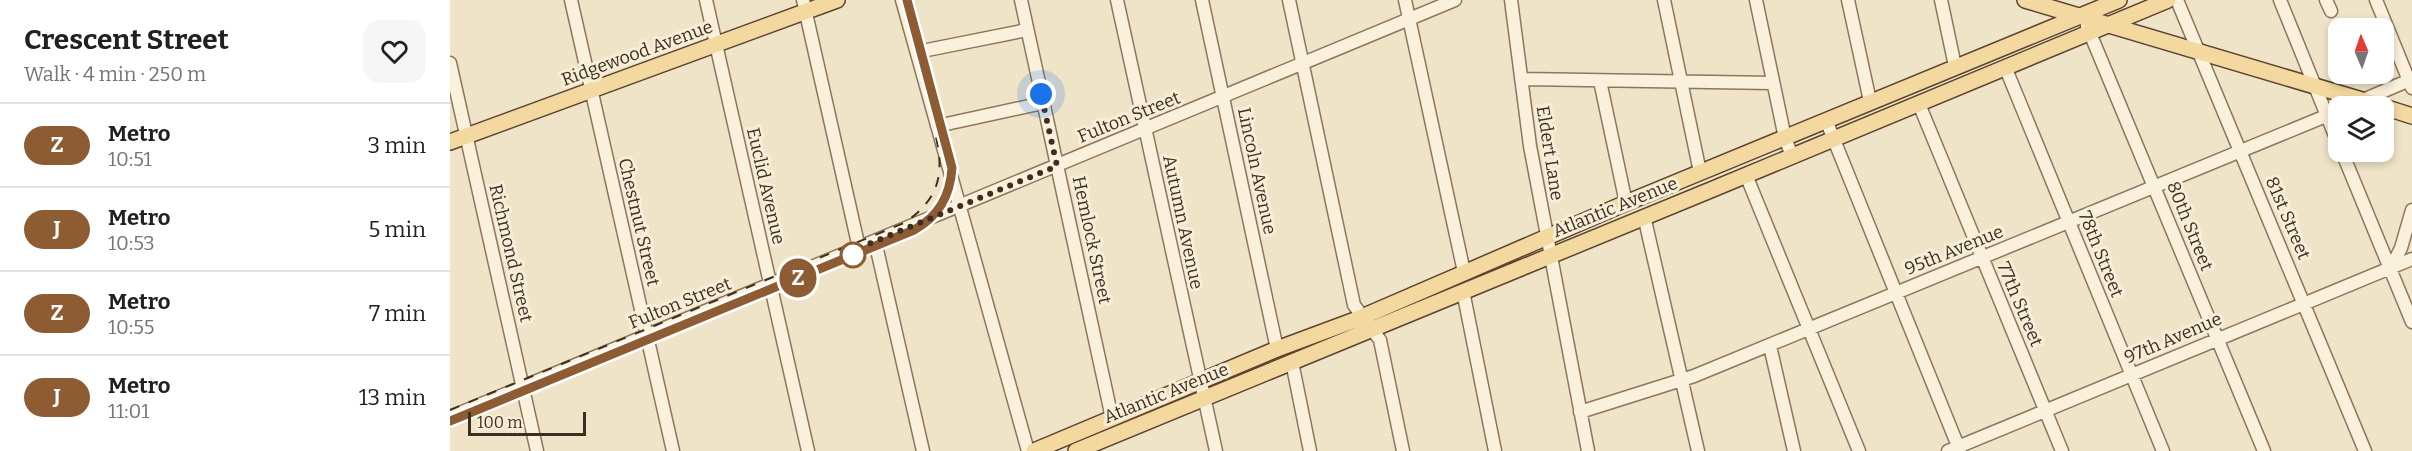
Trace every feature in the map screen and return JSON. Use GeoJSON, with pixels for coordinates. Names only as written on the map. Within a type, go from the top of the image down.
{"type":"FeatureCollection","features":[{"type":"Feature","properties":{"kind":"main road","name":"Ridgewood Avenue"},"geometry":{"type":"LineString","coordinates":[[450,142],[716,44],[804,6],[837,0]]}},
{"type":"Feature","properties":{"kind":"main road"},"geometry":{"type":"LineString","coordinates":[[2028,0],[2316,87],[2337,96]]}},
{"type":"Feature","properties":{"kind":"main road","name":"Atlantic Avenue"},"geometry":{"type":"LineString","coordinates":[[1034,451],[1277,349],[1363,316],[1870,101],[2118,0]]}},
{"type":"Feature","properties":{"kind":"main road","name":"Atlantic Avenue"},"geometry":{"type":"LineString","coordinates":[[1076,451],[2006,69],[2168,0]]}},
{"type":"Feature","properties":{"kind":"main road"},"geometry":{"type":"LineString","coordinates":[[2394,110],[2412,116]]}},
{"type":"Feature","properties":{"kind":"street","name":"Chestnut Street"},"geometry":{"type":"LineString","coordinates":[[571,0],[673,451]]}},
{"type":"Feature","properties":{"kind":"street","name":"Euclid Avenue"},"geometry":{"type":"LineString","coordinates":[[706,0],[808,451]]}},
{"type":"Feature","properties":{"kind":"street"},"geometry":{"type":"LineString","coordinates":[[902,0],[1028,451]]}},
{"type":"Feature","properties":{"kind":"street","name":"Hemlock Street"},"geometry":{"type":"LineString","coordinates":[[1021,0],[1112,418]]}},
{"type":"Feature","properties":{"kind":"street","name":"Autumn Avenue"},"geometry":{"type":"LineString","coordinates":[[1117,0],[1216,451]]}},
{"type":"Feature","properties":{"kind":"street","name":"Lincoln Avenue"},"geometry":{"type":"LineString","coordinates":[[1202,0],[1277,349]]}},
{"type":"Feature","properties":{"kind":"street"},"geometry":{"type":"LineString","coordinates":[[1288,0],[1354,305],[1380,340],[1403,451]]}},
{"type":"Feature","properties":{"kind":"street"},"geometry":{"type":"LineString","coordinates":[[1405,0],[1464,272]]}},
{"type":"Feature","properties":{"kind":"street","name":"Fulton Street"},"geometry":{"type":"LineString","coordinates":[[450,417],[1455,0]]}},
{"type":"Feature","properties":{"kind":"street","name":"Eldert Lane"},"geometry":{"type":"LineString","coordinates":[[1511,0],[1530,146],[1588,451]]}},
{"type":"Feature","properties":{"kind":"street"},"geometry":{"type":"LineString","coordinates":[[1664,0],[1701,172]]}},
{"type":"Feature","properties":{"kind":"street"},"geometry":{"type":"LineString","coordinates":[[1756,0],[1785,138],[1792,156]]}},
{"type":"Feature","properties":{"kind":"street"},"geometry":{"type":"LineString","coordinates":[[1848,0],[1870,101]]}},
{"type":"Feature","properties":{"kind":"street"},"geometry":{"type":"LineString","coordinates":[[1941,0],[1955,66]]}},
{"type":"Feature","properties":{"kind":"street","name":"81st Street"},"geometry":{"type":"LineString","coordinates":[[2177,0],[2365,451]]}},
{"type":"Feature","properties":{"kind":"street"},"geometry":{"type":"LineString","coordinates":[[2280,0],[2316,87],[2328,105]]}},
{"type":"Feature","properties":{"kind":"street"},"geometry":{"type":"LineString","coordinates":[[2376,0],[2411,83],[2377,96]]}},
{"type":"Feature","properties":{"kind":"street"},"geometry":{"type":"LineString","coordinates":[[804,6],[859,248]]}},
{"type":"Feature","properties":{"kind":"street","name":"80th Street"},"geometry":{"type":"LineString","coordinates":[[2083,15],[2264,451]]}},
{"type":"Feature","properties":{"kind":"street"},"geometry":{"type":"LineString","coordinates":[[917,52],[1027,30]]}},
{"type":"Feature","properties":{"kind":"street","name":"Richmond Street"},"geometry":{"type":"LineString","coordinates":[[450,63],[537,451]]}},
{"type":"Feature","properties":{"kind":"street","name":"78th Street"},"geometry":{"type":"LineString","coordinates":[[2006,69],[2163,451]]}},
{"type":"Feature","properties":{"kind":"street"},"geometry":{"type":"LineString","coordinates":[[1521,79],[1773,83]]}},
{"type":"Feature","properties":{"kind":"street"},"geometry":{"type":"LineString","coordinates":[[1600,81],[1626,203]]}},
{"type":"Feature","properties":{"kind":"street"},"geometry":{"type":"LineString","coordinates":[[937,126],[1043,103]]}},
{"type":"Feature","properties":{"kind":"street","name":"77th Street"},"geometry":{"type":"LineString","coordinates":[[1919,104],[2062,451]]}},
{"type":"Feature","properties":{"kind":"street","name":"95th Avenue"},"geometry":{"type":"LineString","coordinates":[[1580,412],[1682,381],[2328,115]]}},
{"type":"Feature","properties":{"kind":"street"},"geometry":{"type":"LineString","coordinates":[[1826,120],[1956,450]]}},
{"type":"Feature","properties":{"kind":"street"},"geometry":{"type":"LineString","coordinates":[[2346,162],[2412,322]]}},
{"type":"Feature","properties":{"kind":"street"},"geometry":{"type":"LineString","coordinates":[[1746,175],[1859,451]]}},
{"type":"Feature","properties":{"kind":"street"},"geometry":{"type":"LineString","coordinates":[[2391,268],[2401,248],[2412,210]]}},
{"type":"Feature","properties":{"kind":"street"},"geometry":{"type":"LineString","coordinates":[[1644,216],[1698,451]]}},
{"type":"Feature","properties":{"kind":"street"},"geometry":{"type":"LineString","coordinates":[[875,241],[923,451]]}},
{"type":"Feature","properties":{"kind":"street","name":"97th Avenue"},"geometry":{"type":"LineString","coordinates":[[1956,450],[2412,259]]}},
{"type":"Feature","properties":{"kind":"street"},"geometry":{"type":"LineString","coordinates":[[1463,291],[1495,451]]}},
{"type":"Feature","properties":{"kind":"street"},"geometry":{"type":"LineString","coordinates":[[1770,346],[1794,451]]}},
{"type":"Feature","properties":{"kind":"street"},"geometry":{"type":"LineString","coordinates":[[1292,362],[1310,451]]}},
{"type":"Feature","properties":{"kind":"railway"},"geometry":{"type":"LineString","coordinates":[[450,421],[913,230],[930,218],[946,196],[952,168],[907,0]]}},
{"type":"Feature","properties":{"kind":"railway"},"geometry":{"type":"LineString","coordinates":[[450,410],[904,223],[925,204],[937,184],[939,161],[935,133]]}},
{"type":"Feature","properties":{"kind":"metro line","name":"Z"},"geometry":{"type":"LineString","coordinates":[[450,421],[914,230],[931,219],[947,196],[952,168],[907,0]]}},
{"type":"Feature","properties":{"kind":"route"},"geometry":{"type":"LineString","coordinates":[[853,255],[859,248],[1057,166],[1041,94]]}}]}
